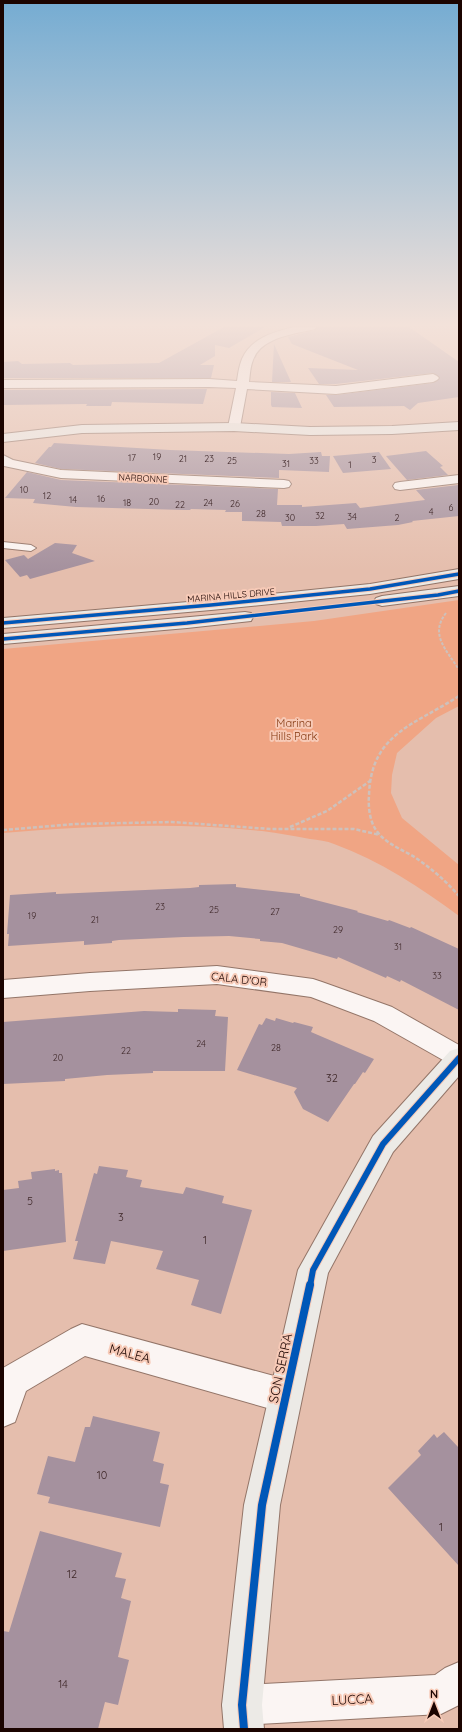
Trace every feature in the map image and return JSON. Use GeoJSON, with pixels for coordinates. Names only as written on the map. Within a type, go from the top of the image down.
{"type":"FeatureCollection","features":[{"type":"Feature","properties":{"kind":"street"},"geometry":{"type":"LineString","coordinates":[[234,427],[238,408]]}},
{"type":"Feature","properties":{"kind":"street"},"geometry":{"type":"LineString","coordinates":[[3,438],[82,429],[234,427],[310,431],[392,430],[459,426]]}},
{"type":"Feature","properties":{"kind":"street","name":"NARBONNE"},"geometry":{"type":"LineString","coordinates":[[3,459],[9,463],[61,474],[284,484]]}},
{"type":"Feature","properties":{"kind":"street"},"geometry":{"type":"LineString","coordinates":[[400,486],[459,479]]}},
{"type":"Feature","properties":{"kind":"street","name":"MARINA HILLS DRIVE"},"geometry":{"type":"LineString","coordinates":[[3,623],[211,605],[370,589],[459,574]]}},
{"type":"Feature","properties":{"kind":"street"},"geometry":{"type":"LineString","coordinates":[[3,639],[187,624],[438,595],[459,591]]}},
{"type":"Feature","properties":{"kind":"street","name":"CALA D'OR"},"geometry":{"type":"LineString","coordinates":[[3,989],[90,982],[217,975],[313,988],[383,1014],[459,1058]]}},
{"type":"Feature","properties":{"kind":"street","name":"SON SERRA"},"geometry":{"type":"LineString","coordinates":[[243,1717],[262,1506],[313,1270],[383,1144],[459,1058]]}},
{"type":"Feature","properties":{"kind":"street","name":"MALEA"},"geometry":{"type":"LineString","coordinates":[[3,1410],[14,1380],[82,1340],[285,1396]]}},
{"type":"Feature","properties":{"kind":"street","name":"LUCCA"},"geometry":{"type":"LineString","coordinates":[[243,1717],[441,1694],[459,1682]]}},
{"type":"Feature","properties":{"kind":"lane"},"geometry":{"type":"LineString","coordinates":[[3,545],[31,548]]}},
{"type":"Feature","properties":{"kind":"path"},"geometry":{"type":"LineString","coordinates":[[446,613],[440,620],[438,636],[459,670]]}},
{"type":"Feature","properties":{"kind":"path"},"geometry":{"type":"LineString","coordinates":[[380,835],[370,812],[368,802],[370,781],[375,763],[388,739],[401,728],[434,712],[459,696]]}},
{"type":"Feature","properties":{"kind":"path"},"geometry":{"type":"LineString","coordinates":[[289,828],[331,809],[351,796],[360,786],[370,781]]}},
{"type":"Feature","properties":{"kind":"path"},"geometry":{"type":"LineString","coordinates":[[3,830],[124,822],[172,822],[270,828],[354,829],[380,835],[439,874],[451,885],[459,896]]}},
{"type":"Feature","properties":{"kind":"green space","name":"Marina Hills Park"},"geometry":{"type":"Polygon","coordinates":[[[459,600],[459,706],[436,718],[397,753],[392,775],[391,793],[402,818],[459,865],[459,916],[414,885],[367,858],[331,843],[322,841],[262,831],[230,828],[165,826],[68,828],[3,833],[3,649],[314,621],[459,600]]]}},
{"type":"Feature","properties":{"kind":"building"},"geometry":{"type":"Polygon","coordinates":[[[54,443],[170,450],[289,454],[321,452],[322,456],[330,456],[329,472],[279,470],[279,478],[61,469],[35,463],[54,443]]]}},
{"type":"Feature","properties":{"kind":"building"},"geometry":{"type":"Polygon","coordinates":[[[426,451],[443,466],[440,467],[448,475],[407,480],[386,456],[426,451]]]}},
{"type":"Feature","properties":{"kind":"building"},"geometry":{"type":"Polygon","coordinates":[[[379,452],[391,469],[343,473],[333,456],[379,452]]]}},
{"type":"Feature","properties":{"kind":"building"},"geometry":{"type":"Polygon","coordinates":[[[27,472],[61,480],[278,489],[277,505],[302,505],[302,507],[356,503],[360,508],[425,500],[416,490],[458,485],[459,516],[412,521],[413,522],[398,525],[347,529],[344,524],[282,526],[281,522],[242,521],[242,512],[225,512],[226,510],[76,507],[33,503],[35,499],[5,498],[27,472]]]}},
{"type":"Feature","properties":{"kind":"building"},"geometry":{"type":"Polygon","coordinates":[[[55,543],[77,545],[72,553],[95,561],[30,579],[27,575],[20,577],[5,560],[24,555],[28,559],[55,543]]]}},
{"type":"Feature","properties":{"kind":"building"},"geometry":{"type":"Polygon","coordinates":[[[236,884],[236,887],[300,894],[300,896],[358,911],[357,912],[388,921],[389,920],[410,928],[411,927],[459,949],[459,1010],[401,980],[400,982],[387,976],[386,978],[338,957],[337,959],[282,943],[260,941],[260,939],[229,936],[184,937],[119,940],[112,941],[112,943],[84,945],[84,941],[8,946],[9,934],[7,934],[10,895],[56,892],[56,894],[190,888],[199,887],[199,885],[236,884]]]}},
{"type":"Feature","properties":{"kind":"building"},"geometry":{"type":"Polygon","coordinates":[[[178,1009],[216,1010],[215,1016],[228,1017],[225,1071],[153,1071],[153,1073],[65,1079],[65,1081],[3,1084],[3,1022],[144,1011],[178,1012],[178,1009]]]}},
{"type":"Feature","properties":{"kind":"building"},"geometry":{"type":"Polygon","coordinates":[[[266,1018],[275,1021],[276,1018],[313,1027],[311,1032],[374,1059],[365,1073],[363,1072],[354,1084],[328,1122],[303,1109],[294,1092],[297,1088],[237,1070],[259,1024],[262,1025],[266,1018]]]}},
{"type":"Feature","properties":{"kind":"building"},"geometry":{"type":"Polygon","coordinates":[[[99,1166],[128,1170],[126,1177],[142,1180],[140,1187],[183,1194],[186,1187],[224,1196],[222,1203],[252,1210],[221,1314],[191,1305],[199,1280],[156,1269],[163,1251],[111,1241],[105,1264],[73,1259],[78,1241],[75,1241],[94,1173],[97,1174],[99,1166]]]}},
{"type":"Feature","properties":{"kind":"building"},"geometry":{"type":"Polygon","coordinates":[[[55,1169],[55,1171],[59,1170],[59,1173],[62,1173],[66,1242],[3,1251],[3,1190],[19,1188],[18,1181],[32,1179],[31,1172],[55,1169]]]}},
{"type":"Feature","properties":{"kind":"building"},"geometry":{"type":"Polygon","coordinates":[[[93,1416],[160,1432],[153,1461],[164,1464],[160,1483],[169,1485],[160,1527],[48,1503],[50,1497],[37,1494],[48,1456],[75,1462],[85,1427],[90,1427],[93,1416]]]}},
{"type":"Feature","properties":{"kind":"building"},"geometry":{"type":"Polygon","coordinates":[[[444,1432],[459,1448],[459,1566],[388,1488],[421,1455],[418,1451],[434,1434],[437,1438],[444,1432]]]}},
{"type":"Feature","properties":{"kind":"building"},"geometry":{"type":"Polygon","coordinates":[[[40,1531],[122,1553],[115,1577],[126,1579],[121,1598],[131,1601],[118,1657],[129,1660],[118,1705],[105,1702],[98,1729],[3,1729],[3,1631],[9,1632],[40,1531]]]}},
{"type":"Feature","properties":{"kind":"cycle path"},"geometry":{"type":"LineString","coordinates":[[3,623],[211,605],[370,589],[459,574]]}},
{"type":"Feature","properties":{"kind":"cycle path"},"geometry":{"type":"LineString","coordinates":[[3,639],[187,623],[438,595],[459,591]]}},
{"type":"Feature","properties":{"kind":"cycle path"},"geometry":{"type":"LineString","coordinates":[[244,1729],[242,1705],[262,1505],[313,1270],[383,1144],[459,1058]]}}]}
